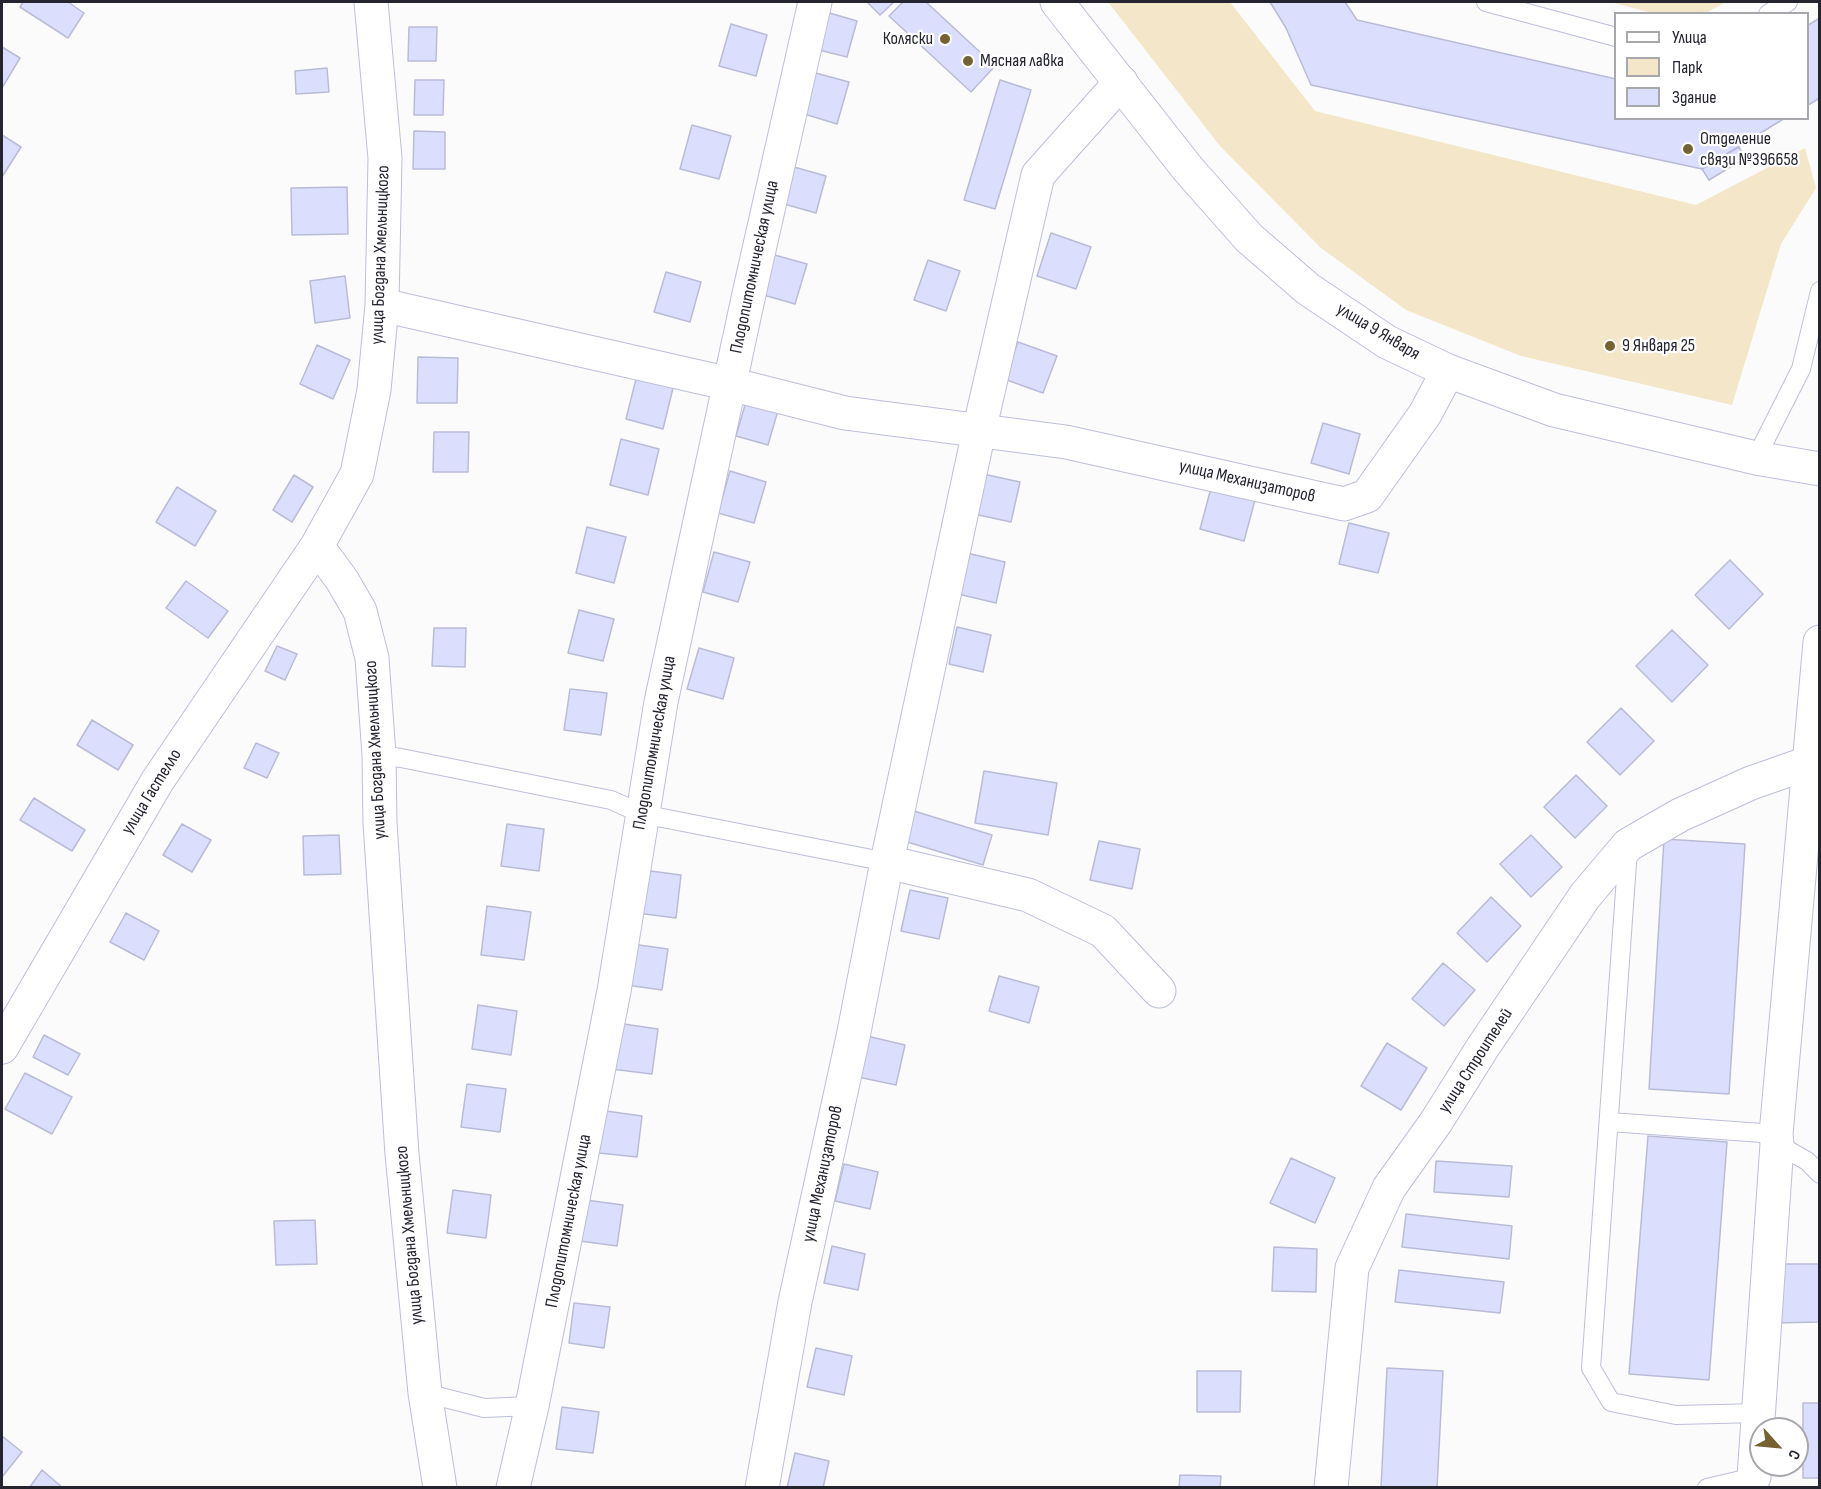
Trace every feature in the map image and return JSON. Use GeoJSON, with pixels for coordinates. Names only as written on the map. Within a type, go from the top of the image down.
{"type":"FeatureCollection","features":[{"type":"Feature","properties":{"kind":"street","name":"улица Богдана Хмельницкого"},"geometry":{"type":"LineString","coordinates":[[371,2],[385,158],[382,305],[374,390],[357,474],[317,546],[360,610],[372,658],[379,755],[380,823],[402,1154],[425,1393],[440,1488]]}},
{"type":"Feature","properties":{"kind":"street","name":"Плодопитомническая улица"},"geometry":{"type":"LineString","coordinates":[[513,1488],[532,1406],[614,991],[661,702],[815,2]]}},
{"type":"Feature","properties":{"kind":"street","name":"улица 9 Января"},"geometry":{"type":"LineString","coordinates":[[1057,2],[1188,169],[1249,238],[1308,289],[1387,342],[1448,371],[1554,410],[1756,458],[1820,469]]}},
{"type":"Feature","properties":{"kind":"street","name":"улица Механизаторов"},"geometry":{"type":"LineString","coordinates":[[762,1488],[795,1302],[853,1037],[887,862],[979,431],[1038,175],[1121,82]]}},
{"type":"Feature","properties":{"kind":"street"},"geometry":{"type":"LineString","coordinates":[[382,305],[730,384],[845,413],[979,431]]}},
{"type":"Feature","properties":{"kind":"street","name":"улица Механизаторов"},"geometry":{"type":"LineString","coordinates":[[979,431],[1066,442],[1344,504],[1367,496],[1425,414],[1448,371]]}},
{"type":"Feature","properties":{"kind":"street","name":"улица Гастелло"},"geometry":{"type":"LineString","coordinates":[[2,1047],[158,780],[317,546]]}},
{"type":"Feature","properties":{"kind":"street"},"geometry":{"type":"LineString","coordinates":[[1755,1484],[1777,1139],[1820,642]]}},
{"type":"Feature","properties":{"kind":"street","name":"улица Строителей"},"geometry":{"type":"LineString","coordinates":[[1331,1488],[1352,1268],[1389,1188],[1436,1122],[1483,1047],[1585,896],[1628,845],[1680,815],[1751,783],[1808,763]]}},
{"type":"Feature","properties":{"kind":"street"},"geometry":{"type":"LineString","coordinates":[[887,862],[1028,895],[1103,931],[1158,991]]}},
{"type":"Feature","properties":{"kind":"lane"},"geometry":{"type":"LineString","coordinates":[[1486,2],[1614,36]]}},
{"type":"Feature","properties":{"kind":"lane"},"geometry":{"type":"LineString","coordinates":[[1771,12],[1788,2]]}},
{"type":"Feature","properties":{"kind":"lane"},"geometry":{"type":"LineString","coordinates":[[1756,458],[1801,369],[1820,291]]}},
{"type":"Feature","properties":{"kind":"lane"},"geometry":{"type":"LineString","coordinates":[[379,755],[611,800],[642,814],[887,862]]}},
{"type":"Feature","properties":{"kind":"lane"},"geometry":{"type":"LineString","coordinates":[[1628,845],[1591,1368],[1611,1402],[1676,1415],[1759,1413]]}},
{"type":"Feature","properties":{"kind":"lane"},"geometry":{"type":"LineString","coordinates":[[1610,1122],[1777,1139],[1807,1161],[1820,1174]]}},
{"type":"Feature","properties":{"kind":"lane"},"geometry":{"type":"LineString","coordinates":[[425,1393],[484,1408],[532,1406]]}},
{"type":"Feature","properties":{"kind":"lane"},"geometry":{"type":"LineString","coordinates":[[1707,1488],[1755,1484]]}},
{"type":"Feature","properties":{"kind":"green space"},"geometry":{"type":"Polygon","coordinates":[[[1108,2],[1230,2],[1315,111],[1696,205],[1805,148],[1816,188],[1781,244],[1732,405],[1521,356],[1406,310],[1321,248],[1220,146],[1108,2]]]}},
{"type":"Feature","properties":{"kind":"green space"},"geometry":{"type":"Polygon","coordinates":[[[1611,2],[1726,2],[1708,12],[1648,12],[1611,2]]]}},
{"type":"Feature","properties":{"kind":"building"},"geometry":{"type":"Polygon","coordinates":[[[23,2],[68,2],[84,13],[68,38],[20,7],[23,2]]]}},
{"type":"Feature","properties":{"kind":"building"},"geometry":{"type":"Polygon","coordinates":[[[867,2],[894,2],[880,15],[867,2]]]}},
{"type":"Feature","properties":{"kind":"building"},"geometry":{"type":"Polygon","coordinates":[[[903,2],[926,2],[995,66],[971,92],[889,16],[903,2]]]}},
{"type":"Feature","properties":{"kind":"building"},"geometry":{"type":"Polygon","coordinates":[[[1270,2],[1345,2],[1357,20],[1614,79],[1614,120],[1782,120],[1702,169],[1311,85],[1286,28],[1270,2]]]}},
{"type":"Feature","properties":{"kind":"building"},"geometry":{"type":"Polygon","coordinates":[[[826,12],[857,21],[847,57],[815,49],[826,12]]]}},
{"type":"Feature","properties":{"kind":"building"},"geometry":{"type":"Polygon","coordinates":[[[1820,18],[1820,98],[1809,104],[1809,24],[1820,18]]]}},
{"type":"Feature","properties":{"kind":"building"},"geometry":{"type":"Polygon","coordinates":[[[731,24],[767,35],[756,76],[719,66],[731,24]]]}},
{"type":"Feature","properties":{"kind":"building"},"geometry":{"type":"Polygon","coordinates":[[[409,27],[437,27],[436,61],[408,61],[409,27]]]}},
{"type":"Feature","properties":{"kind":"building"},"geometry":{"type":"Polygon","coordinates":[[[2,47],[20,58],[2,88],[2,47]]]}},
{"type":"Feature","properties":{"kind":"building"},"geometry":{"type":"Polygon","coordinates":[[[327,68],[329,92],[296,94],[295,71],[327,68]]]}},
{"type":"Feature","properties":{"kind":"building"},"geometry":{"type":"Polygon","coordinates":[[[812,72],[849,82],[837,124],[801,113],[812,72]]]}},
{"type":"Feature","properties":{"kind":"building"},"geometry":{"type":"Polygon","coordinates":[[[415,80],[444,80],[443,115],[414,115],[415,80]]]}},
{"type":"Feature","properties":{"kind":"building"},"geometry":{"type":"Polygon","coordinates":[[[1000,80],[1031,90],[995,209],[964,200],[1000,80]]]}},
{"type":"Feature","properties":{"kind":"building"},"geometry":{"type":"Polygon","coordinates":[[[692,125],[731,136],[719,179],[680,169],[692,125]]]}},
{"type":"Feature","properties":{"kind":"building"},"geometry":{"type":"Polygon","coordinates":[[[414,131],[445,132],[445,169],[413,169],[414,131]]]}},
{"type":"Feature","properties":{"kind":"building"},"geometry":{"type":"Polygon","coordinates":[[[2,135],[21,147],[2,177],[2,135]]]}},
{"type":"Feature","properties":{"kind":"building"},"geometry":{"type":"Polygon","coordinates":[[[1739,147],[1745,158],[1709,180],[1702,169],[1739,147]]]}},
{"type":"Feature","properties":{"kind":"building"},"geometry":{"type":"Polygon","coordinates":[[[794,167],[826,176],[816,213],[784,204],[794,167]]]}},
{"type":"Feature","properties":{"kind":"building"},"geometry":{"type":"Polygon","coordinates":[[[347,187],[348,234],[292,235],[291,188],[347,187]]]}},
{"type":"Feature","properties":{"kind":"building"},"geometry":{"type":"Polygon","coordinates":[[[1051,233],[1091,247],[1076,289],[1037,276],[1051,233]]]}},
{"type":"Feature","properties":{"kind":"building"},"geometry":{"type":"Polygon","coordinates":[[[771,254],[807,264],[795,304],[760,294],[771,254]]]}},
{"type":"Feature","properties":{"kind":"building"},"geometry":{"type":"Polygon","coordinates":[[[928,260],[960,271],[946,311],[914,300],[928,260]]]}},
{"type":"Feature","properties":{"kind":"building"},"geometry":{"type":"Polygon","coordinates":[[[666,272],[701,282],[690,322],[654,312],[666,272]]]}},
{"type":"Feature","properties":{"kind":"building"},"geometry":{"type":"Polygon","coordinates":[[[345,276],[350,318],[315,323],[310,281],[345,276]]]}},
{"type":"Feature","properties":{"kind":"building"},"geometry":{"type":"Polygon","coordinates":[[[1018,342],[1057,356],[1043,393],[1004,379],[1018,342]]]}},
{"type":"Feature","properties":{"kind":"building"},"geometry":{"type":"Polygon","coordinates":[[[317,345],[350,360],[333,399],[300,384],[317,345]]]}},
{"type":"Feature","properties":{"kind":"building"},"geometry":{"type":"Polygon","coordinates":[[[418,357],[458,358],[457,403],[417,403],[418,357]]]}},
{"type":"Feature","properties":{"kind":"building"},"geometry":{"type":"Polygon","coordinates":[[[637,375],[674,384],[663,429],[626,419],[637,375]]]}},
{"type":"Feature","properties":{"kind":"building"},"geometry":{"type":"Polygon","coordinates":[[[747,398],[779,407],[768,445],[736,436],[747,398]]]}},
{"type":"Feature","properties":{"kind":"building"},"geometry":{"type":"Polygon","coordinates":[[[1323,423],[1360,434],[1349,474],[1311,463],[1323,423]]]}},
{"type":"Feature","properties":{"kind":"building"},"geometry":{"type":"Polygon","coordinates":[[[434,432],[469,432],[468,472],[433,472],[434,432]]]}},
{"type":"Feature","properties":{"kind":"building"},"geometry":{"type":"Polygon","coordinates":[[[621,439],[659,449],[648,495],[610,485],[621,439]]]}},
{"type":"Feature","properties":{"kind":"building"},"geometry":{"type":"Polygon","coordinates":[[[730,471],[766,482],[754,523],[718,513],[730,471]]]}},
{"type":"Feature","properties":{"kind":"building"},"geometry":{"type":"Polygon","coordinates":[[[983,474],[1020,482],[1011,522],[974,514],[983,474]]]}},
{"type":"Feature","properties":{"kind":"building"},"geometry":{"type":"Polygon","coordinates":[[[294,475],[313,487],[292,522],[273,510],[294,475]]]}},
{"type":"Feature","properties":{"kind":"building"},"geometry":{"type":"Polygon","coordinates":[[[177,487],[216,511],[195,546],[156,522],[177,487]]]}},
{"type":"Feature","properties":{"kind":"building"},"geometry":{"type":"Polygon","coordinates":[[[1211,488],[1255,500],[1244,541],[1200,529],[1211,488]]]}},
{"type":"Feature","properties":{"kind":"building"},"geometry":{"type":"Polygon","coordinates":[[[1349,523],[1389,533],[1378,573],[1339,564],[1349,523]]]}},
{"type":"Feature","properties":{"kind":"building"},"geometry":{"type":"Polygon","coordinates":[[[587,527],[626,537],[614,583],[576,573],[587,527]]]}},
{"type":"Feature","properties":{"kind":"building"},"geometry":{"type":"Polygon","coordinates":[[[714,552],[750,562],[738,602],[703,592],[714,552]]]}},
{"type":"Feature","properties":{"kind":"building"},"geometry":{"type":"Polygon","coordinates":[[[967,553],[1005,562],[996,603],[958,594],[967,553]]]}},
{"type":"Feature","properties":{"kind":"building"},"geometry":{"type":"Polygon","coordinates":[[[1730,560],[1763,594],[1729,629],[1695,595],[1730,560]]]}},
{"type":"Feature","properties":{"kind":"building"},"geometry":{"type":"Polygon","coordinates":[[[186,581],[228,611],[208,638],[166,608],[186,581]]]}},
{"type":"Feature","properties":{"kind":"building"},"geometry":{"type":"Polygon","coordinates":[[[579,610],[614,619],[603,661],[568,653],[579,610]]]}},
{"type":"Feature","properties":{"kind":"building"},"geometry":{"type":"Polygon","coordinates":[[[957,627],[991,635],[983,672],[949,664],[957,627]]]}},
{"type":"Feature","properties":{"kind":"building"},"geometry":{"type":"Polygon","coordinates":[[[434,628],[466,628],[465,667],[432,666],[434,628]]]}},
{"type":"Feature","properties":{"kind":"building"},"geometry":{"type":"Polygon","coordinates":[[[1672,630],[1708,665],[1672,702],[1636,666],[1672,630]]]}},
{"type":"Feature","properties":{"kind":"building"},"geometry":{"type":"Polygon","coordinates":[[[277,646],[297,654],[285,680],[265,671],[277,646]]]}},
{"type":"Feature","properties":{"kind":"building"},"geometry":{"type":"Polygon","coordinates":[[[699,648],[734,658],[723,699],[687,689],[699,648]]]}},
{"type":"Feature","properties":{"kind":"building"},"geometry":{"type":"Polygon","coordinates":[[[570,689],[607,693],[601,735],[564,730],[570,689]]]}},
{"type":"Feature","properties":{"kind":"building"},"geometry":{"type":"Polygon","coordinates":[[[1621,708],[1654,741],[1620,775],[1587,742],[1621,708]]]}},
{"type":"Feature","properties":{"kind":"building"},"geometry":{"type":"Polygon","coordinates":[[[92,720],[133,745],[118,770],[77,745],[92,720]]]}},
{"type":"Feature","properties":{"kind":"building"},"geometry":{"type":"Polygon","coordinates":[[[256,743],[279,753],[267,778],[244,768],[256,743]]]}},
{"type":"Feature","properties":{"kind":"building"},"geometry":{"type":"Polygon","coordinates":[[[984,771],[1057,783],[1048,835],[975,823],[984,771]]]}},
{"type":"Feature","properties":{"kind":"building"},"geometry":{"type":"Polygon","coordinates":[[[1576,775],[1607,806],[1575,838],[1544,807],[1576,775]]]}},
{"type":"Feature","properties":{"kind":"building"},"geometry":{"type":"Polygon","coordinates":[[[34,798],[85,830],[72,851],[20,820],[34,798]]]}},
{"type":"Feature","properties":{"kind":"building"},"geometry":{"type":"Polygon","coordinates":[[[914,811],[992,835],[983,865],[904,841],[914,811]]]}},
{"type":"Feature","properties":{"kind":"building"},"geometry":{"type":"Polygon","coordinates":[[[182,824],[211,840],[192,872],[163,855],[182,824]]]}},
{"type":"Feature","properties":{"kind":"building"},"geometry":{"type":"Polygon","coordinates":[[[507,824],[544,829],[539,871],[501,866],[507,824]]]}},
{"type":"Feature","properties":{"kind":"building"},"geometry":{"type":"Polygon","coordinates":[[[339,835],[341,874],[304,875],[303,836],[339,835]]]}},
{"type":"Feature","properties":{"kind":"building"},"geometry":{"type":"Polygon","coordinates":[[[1531,835],[1562,867],[1531,897],[1500,864],[1531,835]]]}},
{"type":"Feature","properties":{"kind":"building"},"geometry":{"type":"Polygon","coordinates":[[[1664,839],[1745,844],[1729,1094],[1649,1089],[1664,839]]]}},
{"type":"Feature","properties":{"kind":"building"},"geometry":{"type":"Polygon","coordinates":[[[1099,841],[1140,849],[1132,889],[1090,880],[1099,841]]]}},
{"type":"Feature","properties":{"kind":"building"},"geometry":{"type":"Polygon","coordinates":[[[643,870],[681,875],[676,918],[637,913],[643,870]]]}},
{"type":"Feature","properties":{"kind":"building"},"geometry":{"type":"Polygon","coordinates":[[[910,890],[948,898],[939,939],[901,931],[910,890]]]}},
{"type":"Feature","properties":{"kind":"building"},"geometry":{"type":"Polygon","coordinates":[[[1491,897],[1521,926],[1487,962],[1457,933],[1491,897]]]}},
{"type":"Feature","properties":{"kind":"building"},"geometry":{"type":"Polygon","coordinates":[[[487,906],[531,912],[524,960],[481,955],[487,906]]]}},
{"type":"Feature","properties":{"kind":"building"},"geometry":{"type":"Polygon","coordinates":[[[126,913],[159,931],[144,960],[110,942],[126,913]]]}},
{"type":"Feature","properties":{"kind":"building"},"geometry":{"type":"Polygon","coordinates":[[[632,944],[668,949],[662,990],[626,985],[632,944]]]}},
{"type":"Feature","properties":{"kind":"building"},"geometry":{"type":"Polygon","coordinates":[[[1443,963],[1475,990],[1444,1026],[1412,999],[1443,963]]]}},
{"type":"Feature","properties":{"kind":"building"},"geometry":{"type":"Polygon","coordinates":[[[999,976],[1039,987],[1029,1023],[989,1011],[999,976]]]}},
{"type":"Feature","properties":{"kind":"building"},"geometry":{"type":"Polygon","coordinates":[[[478,1005],[517,1011],[511,1055],[472,1049],[478,1005]]]}},
{"type":"Feature","properties":{"kind":"building"},"geometry":{"type":"Polygon","coordinates":[[[617,1023],[658,1029],[652,1074],[611,1069],[617,1023]]]}},
{"type":"Feature","properties":{"kind":"building"},"geometry":{"type":"Polygon","coordinates":[[[44,1035],[80,1054],[68,1075],[33,1057],[44,1035]]]}},
{"type":"Feature","properties":{"kind":"building"},"geometry":{"type":"Polygon","coordinates":[[[867,1036],[905,1045],[896,1085],[858,1077],[867,1036]]]}},
{"type":"Feature","properties":{"kind":"building"},"geometry":{"type":"Polygon","coordinates":[[[1387,1043],[1427,1068],[1401,1110],[1361,1086],[1387,1043]]]}},
{"type":"Feature","properties":{"kind":"building"},"geometry":{"type":"Polygon","coordinates":[[[25,1073],[72,1097],[52,1134],[5,1109],[25,1073]]]}},
{"type":"Feature","properties":{"kind":"building"},"geometry":{"type":"Polygon","coordinates":[[[467,1084],[506,1089],[500,1132],[461,1127],[467,1084]]]}},
{"type":"Feature","properties":{"kind":"building"},"geometry":{"type":"Polygon","coordinates":[[[606,1111],[642,1116],[637,1157],[599,1153],[606,1111]]]}},
{"type":"Feature","properties":{"kind":"building"},"geometry":{"type":"Polygon","coordinates":[[[1648,1136],[1727,1142],[1709,1380],[1629,1374],[1648,1136]]]}},
{"type":"Feature","properties":{"kind":"building"},"geometry":{"type":"Polygon","coordinates":[[[1291,1158],[1335,1178],[1315,1223],[1270,1203],[1291,1158]]]}},
{"type":"Feature","properties":{"kind":"building"},"geometry":{"type":"Polygon","coordinates":[[[1436,1161],[1512,1166],[1509,1197],[1434,1192],[1436,1161]]]}},
{"type":"Feature","properties":{"kind":"building"},"geometry":{"type":"Polygon","coordinates":[[[844,1164],[878,1172],[870,1209],[835,1201],[844,1164]]]}},
{"type":"Feature","properties":{"kind":"building"},"geometry":{"type":"Polygon","coordinates":[[[453,1190],[491,1195],[486,1238],[447,1233],[453,1190]]]}},
{"type":"Feature","properties":{"kind":"building"},"geometry":{"type":"Polygon","coordinates":[[[586,1200],[623,1205],[617,1246],[580,1241],[586,1200]]]}},
{"type":"Feature","properties":{"kind":"building"},"geometry":{"type":"Polygon","coordinates":[[[1406,1214],[1512,1226],[1509,1259],[1402,1247],[1406,1214]]]}},
{"type":"Feature","properties":{"kind":"building"},"geometry":{"type":"Polygon","coordinates":[[[315,1220],[317,1264],[276,1265],[274,1221],[315,1220]]]}},
{"type":"Feature","properties":{"kind":"building"},"geometry":{"type":"Polygon","coordinates":[[[832,1246],[865,1254],[858,1290],[824,1283],[832,1246]]]}},
{"type":"Feature","properties":{"kind":"building"},"geometry":{"type":"Polygon","coordinates":[[[1274,1247],[1317,1249],[1316,1292],[1272,1291],[1274,1247]]]}},
{"type":"Feature","properties":{"kind":"building"},"geometry":{"type":"Polygon","coordinates":[[[1773,1264],[1820,1264],[1820,1322],[1774,1323],[1773,1264]]]}},
{"type":"Feature","properties":{"kind":"building"},"geometry":{"type":"Polygon","coordinates":[[[1399,1270],[1504,1282],[1500,1313],[1395,1302],[1399,1270]]]}},
{"type":"Feature","properties":{"kind":"building"},"geometry":{"type":"Polygon","coordinates":[[[574,1303],[610,1307],[604,1348],[569,1343],[574,1303]]]}},
{"type":"Feature","properties":{"kind":"building"},"geometry":{"type":"Polygon","coordinates":[[[816,1348],[852,1356],[844,1395],[807,1387],[816,1348]]]}},
{"type":"Feature","properties":{"kind":"building"},"geometry":{"type":"Polygon","coordinates":[[[1387,1368],[1443,1371],[1437,1488],[1381,1488],[1387,1368]]]}},
{"type":"Feature","properties":{"kind":"building"},"geometry":{"type":"Polygon","coordinates":[[[1197,1371],[1241,1371],[1240,1412],[1197,1412],[1197,1371]]]}},
{"type":"Feature","properties":{"kind":"building"},"geometry":{"type":"Polygon","coordinates":[[[1803,1403],[1820,1403],[1820,1478],[1803,1478],[1809,1477],[1809,1417],[1803,1417],[1803,1403]]]}},
{"type":"Feature","properties":{"kind":"building"},"geometry":{"type":"Polygon","coordinates":[[[562,1407],[599,1412],[593,1453],[556,1449],[562,1407]]]}},
{"type":"Feature","properties":{"kind":"building"},"geometry":{"type":"Polygon","coordinates":[[[2,1436],[22,1452],[2,1477],[2,1436]]]}},
{"type":"Feature","properties":{"kind":"building"},"geometry":{"type":"Polygon","coordinates":[[[795,1453],[829,1461],[823,1488],[787,1488],[795,1453]]]}},
{"type":"Feature","properties":{"kind":"building"},"geometry":{"type":"Polygon","coordinates":[[[42,1470],[63,1488],[29,1488],[42,1470]]]}},
{"type":"Feature","properties":{"kind":"building"},"geometry":{"type":"Polygon","coordinates":[[[1180,1475],[1221,1476],[1220,1488],[1179,1488],[1180,1475]]]}},
{"type":"Feature","properties":{"kind":"place","name":"Коляски"},"geometry":{"type":"Point","coordinates":[945,39]}},
{"type":"Feature","properties":{"kind":"place","name":"Мясная лавка"},"geometry":{"type":"Point","coordinates":[968,61]}},
{"type":"Feature","properties":{"kind":"place","name":"Отделение связи №396658"},"geometry":{"type":"Point","coordinates":[1688,149]}},
{"type":"Feature","properties":{"kind":"place","name":"9 Января 25"},"geometry":{"type":"Point","coordinates":[1610,346]}}]}
